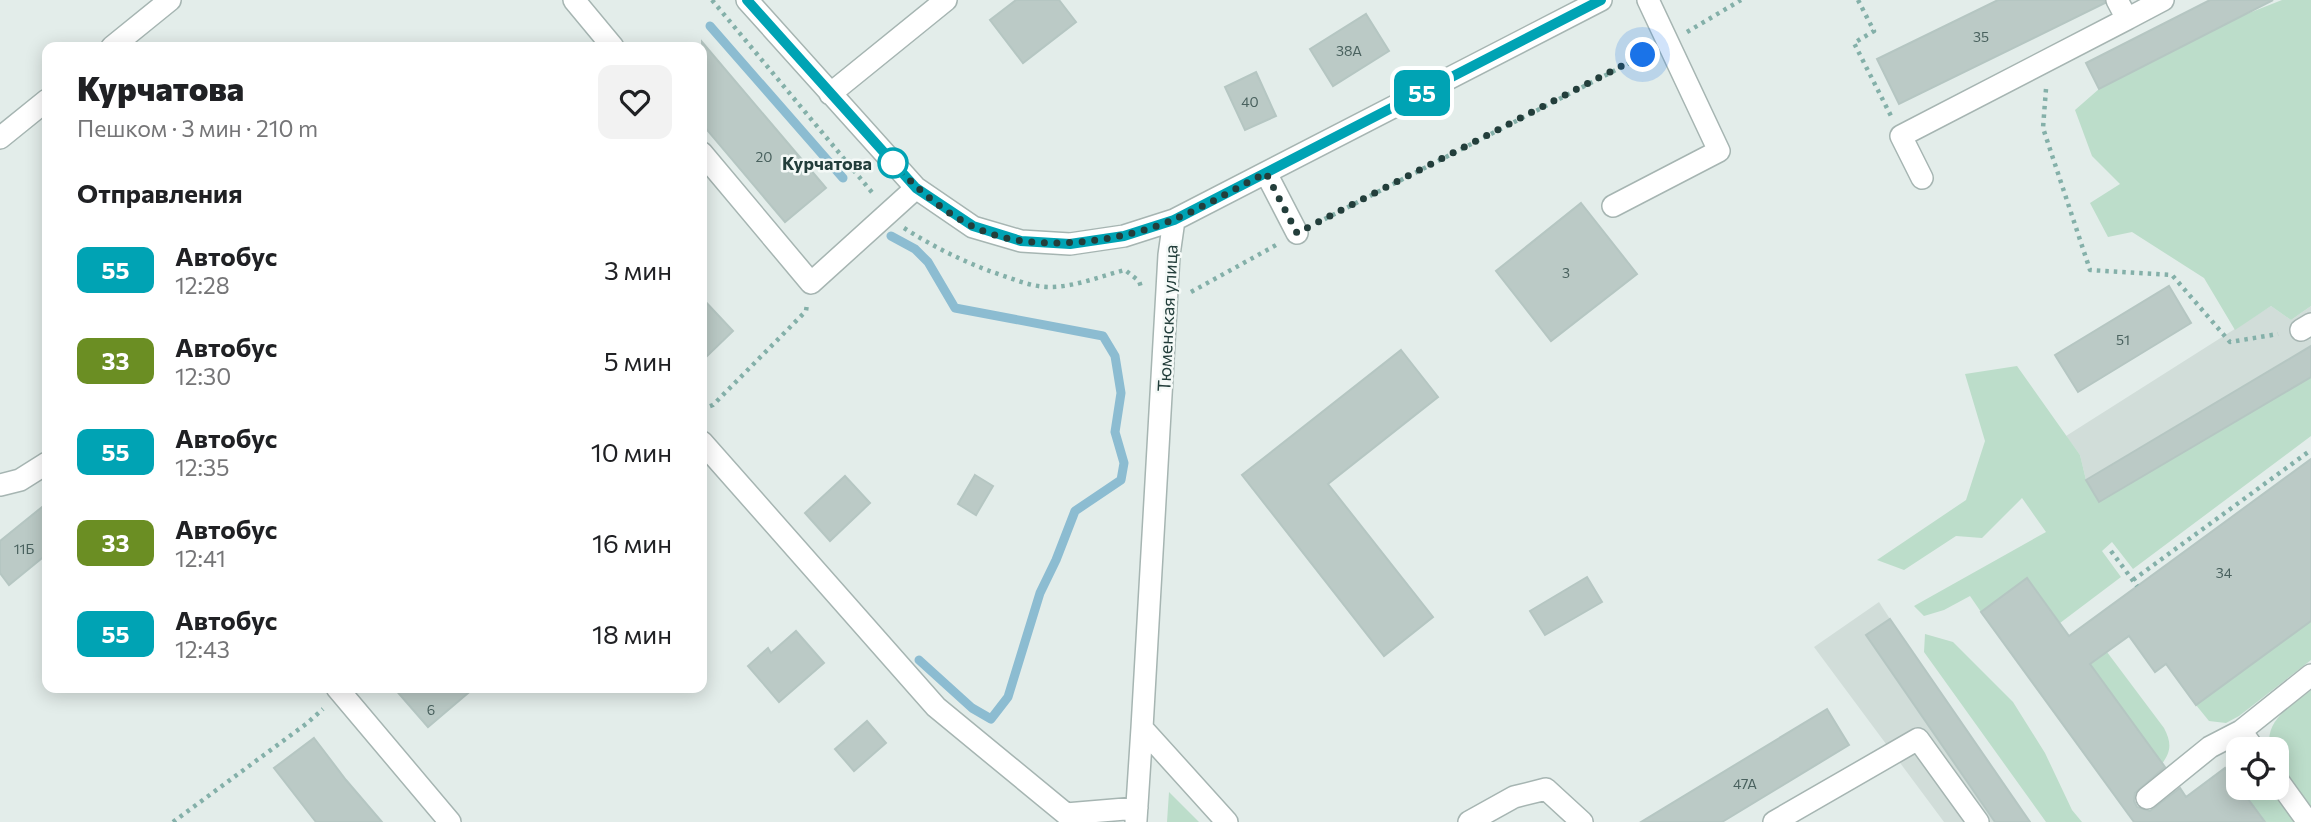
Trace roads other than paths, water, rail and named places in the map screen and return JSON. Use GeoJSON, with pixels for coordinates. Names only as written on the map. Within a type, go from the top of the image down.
{"type":"FeatureCollection","features":[{"type":"Feature","properties":{"kind":"street"},"geometry":{"type":"LineString","coordinates":[[118,42],[170,0]]}},
{"type":"Feature","properties":{"kind":"street"},"geometry":{"type":"LineString","coordinates":[[573,0],[609,42]]}},
{"type":"Feature","properties":{"kind":"street"},"geometry":{"type":"LineString","coordinates":[[747,0],[916,188],[973,226],[1021,241],[1070,244],[1124,236],[1174,220]]}},
{"type":"Feature","properties":{"kind":"street"},"geometry":{"type":"LineString","coordinates":[[830,94],[946,0]]}},
{"type":"Feature","properties":{"kind":"street","name":"Тюменская улица"},"geometry":{"type":"LineString","coordinates":[[1136,815],[1169,255],[1174,220],[1601,0]]}},
{"type":"Feature","properties":{"kind":"street"},"geometry":{"type":"LineString","coordinates":[[1613,206],[1719,151],[1648,0]]}},
{"type":"Feature","properties":{"kind":"street"},"geometry":{"type":"LineString","coordinates":[[2117,0],[2127,19]]}},
{"type":"Feature","properties":{"kind":"street"},"geometry":{"type":"LineString","coordinates":[[1922,178],[1901,136],[2164,0]]}},
{"type":"Feature","properties":{"kind":"street"},"geometry":{"type":"LineString","coordinates":[[0,138],[42,104]]}},
{"type":"Feature","properties":{"kind":"street"},"geometry":{"type":"LineString","coordinates":[[707,159],[811,283],[916,188]]}},
{"type":"Feature","properties":{"kind":"street"},"geometry":{"type":"LineString","coordinates":[[1266,173],[1297,233]]}},
{"type":"Feature","properties":{"kind":"street"},"geometry":{"type":"LineString","coordinates":[[707,448],[936,707],[1066,814],[1136,815]]}},
{"type":"Feature","properties":{"kind":"street"},"geometry":{"type":"LineString","coordinates":[[0,485],[20,481],[42,466]]}},
{"type":"Feature","properties":{"kind":"street"},"geometry":{"type":"LineString","coordinates":[[2147,798],[2210,747],[2241,731],[2311,676]]}},
{"type":"Feature","properties":{"kind":"street"},"geometry":{"type":"LineString","coordinates":[[342,693],[450,822]]}},
{"type":"Feature","properties":{"kind":"street"},"geometry":{"type":"LineString","coordinates":[[1142,728],[1227,822]]}},
{"type":"Feature","properties":{"kind":"street"},"geometry":{"type":"LineString","coordinates":[[2241,731],[2246,737]]}},
{"type":"Feature","properties":{"kind":"street"},"geometry":{"type":"LineString","coordinates":[[1774,822],[1918,739],[1978,822]]}},
{"type":"Feature","properties":{"kind":"street"},"geometry":{"type":"LineString","coordinates":[[1469,822],[1514,797],[1546,789],[1582,822]]}},
{"type":"Feature","properties":{"kind":"street"},"geometry":{"type":"LineString","coordinates":[[2289,796],[2308,822]]}},
{"type":"Feature","properties":{"kind":"waterway"},"geometry":{"type":"LineString","coordinates":[[710,26],[843,178]]}},
{"type":"Feature","properties":{"kind":"waterway"},"geometry":{"type":"LineString","coordinates":[[891,236],[915,249],[928,262],[955,308],[1103,336],[1115,356],[1121,393],[1115,432],[1124,463],[1121,480],[1075,511],[1040,593],[1008,697],[991,719],[972,708],[919,660]]}},
{"type":"Feature","properties":{"kind":"place","name":"Курчатова"},"geometry":{"type":"Point","coordinates":[893,163]}}]}
